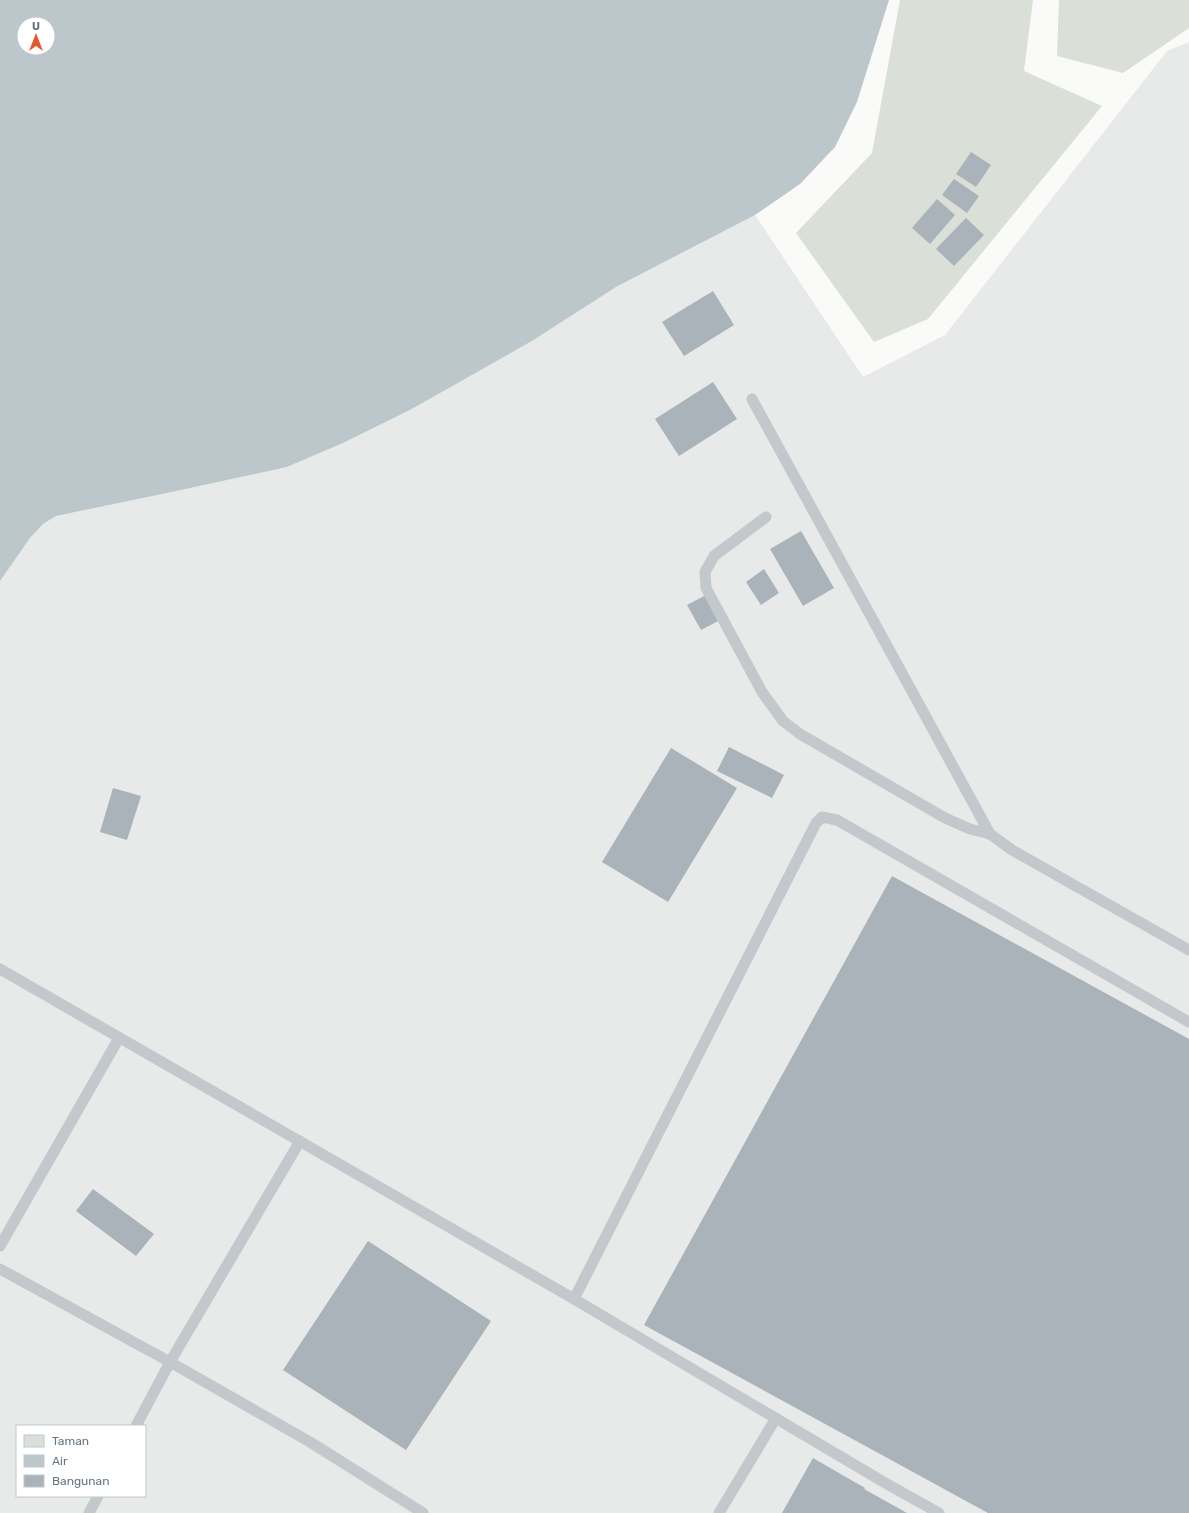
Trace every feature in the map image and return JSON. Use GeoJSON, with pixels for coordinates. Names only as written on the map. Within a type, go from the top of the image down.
{"type":"FeatureCollection","features":[{"type":"Feature","properties":{"kind":"lane"},"geometry":{"type":"LineString","coordinates":[[752,399],[990,834]]}},
{"type":"Feature","properties":{"kind":"lane"},"geometry":{"type":"LineString","coordinates":[[766,517],[714,556],[705,572],[706,588],[762,692],[783,721],[800,734],[945,818],[970,830],[990,834],[1012,850],[1189,950]]}},
{"type":"Feature","properties":{"kind":"lane"},"geometry":{"type":"LineString","coordinates":[[574,1298],[816,822],[822,816],[837,820],[1189,1022]]}},
{"type":"Feature","properties":{"kind":"lane"},"geometry":{"type":"LineString","coordinates":[[0,969],[574,1298],[939,1513]]}},
{"type":"Feature","properties":{"kind":"lane"},"geometry":{"type":"LineString","coordinates":[[0,1246],[119,1038]]}},
{"type":"Feature","properties":{"kind":"lane"},"geometry":{"type":"LineString","coordinates":[[137,1425],[170,1362],[300,1141]]}},
{"type":"Feature","properties":{"kind":"lane"},"geometry":{"type":"LineString","coordinates":[[0,1269],[170,1362],[310,1442],[423,1513]]}},
{"type":"Feature","properties":{"kind":"lane"},"geometry":{"type":"LineString","coordinates":[[719,1513],[776,1418]]}},
{"type":"Feature","properties":{"kind":"lane"},"geometry":{"type":"LineString","coordinates":[[89,1513],[97,1497]]}},
{"type":"Feature","properties":{"kind":"shaded area"},"geometry":{"type":"Polygon","coordinates":[[[1189,42],[1189,1513],[0,1513],[0,581],[30,538],[43,524],[56,516],[287,467],[343,443],[410,410],[532,341],[616,287],[755,215],[863,377],[945,335],[1167,51],[1189,42]]]}},
{"type":"Feature","properties":{"kind":"green space"},"geometry":{"type":"Polygon","coordinates":[[[900,0],[1033,0],[1024,71],[1102,106],[928,319],[874,342],[796,233],[872,153],[900,0]]]}},
{"type":"Feature","properties":{"kind":"green space"},"geometry":{"type":"Polygon","coordinates":[[[1059,0],[1189,0],[1189,28],[1123,73],[1057,56],[1059,0]]]}},
{"type":"Feature","properties":{"kind":"water"},"geometry":{"type":"Polygon","coordinates":[[[0,0],[889,0],[857,102],[835,147],[800,184],[755,215],[616,287],[532,341],[410,410],[343,443],[287,467],[56,516],[43,524],[30,538],[0,581],[0,0]]]}},
{"type":"Feature","properties":{"kind":"building"},"geometry":{"type":"Polygon","coordinates":[[[971,152],[991,165],[976,187],[956,174],[971,152]]]}},
{"type":"Feature","properties":{"kind":"building"},"geometry":{"type":"Polygon","coordinates":[[[954,179],[979,196],[967,213],[942,195],[954,179]]]}},
{"type":"Feature","properties":{"kind":"building"},"geometry":{"type":"Polygon","coordinates":[[[937,199],[955,215],[930,244],[912,228],[937,199]]]}},
{"type":"Feature","properties":{"kind":"building"},"geometry":{"type":"Polygon","coordinates":[[[966,218],[984,235],[954,266],[936,249],[966,218]]]}},
{"type":"Feature","properties":{"kind":"building"},"geometry":{"type":"Polygon","coordinates":[[[713,291],[734,325],[684,356],[662,322],[713,291]]]}},
{"type":"Feature","properties":{"kind":"building"},"geometry":{"type":"Polygon","coordinates":[[[713,382],[737,419],[679,456],[655,419],[713,382]]]}},
{"type":"Feature","properties":{"kind":"building"},"geometry":{"type":"Polygon","coordinates":[[[801,531],[834,588],[803,606],[770,549],[801,531]]]}},
{"type":"Feature","properties":{"kind":"building"},"geometry":{"type":"Polygon","coordinates":[[[764,569],[779,593],[761,605],[746,582],[764,569]]]}},
{"type":"Feature","properties":{"kind":"building"},"geometry":{"type":"Polygon","coordinates":[[[706,595],[720,620],[701,630],[687,605],[706,595]]]}},
{"type":"Feature","properties":{"kind":"building"},"geometry":{"type":"Polygon","coordinates":[[[729,747],[784,775],[772,798],[717,771],[729,747]]]}},
{"type":"Feature","properties":{"kind":"building"},"geometry":{"type":"Polygon","coordinates":[[[671,748],[737,788],[668,902],[602,862],[671,748]]]}},
{"type":"Feature","properties":{"kind":"building"},"geometry":{"type":"Polygon","coordinates":[[[113,788],[141,796],[127,840],[100,832],[113,788]]]}},
{"type":"Feature","properties":{"kind":"building"},"geometry":{"type":"Polygon","coordinates":[[[892,876],[1189,1039],[1189,1513],[988,1513],[644,1325],[892,876]]]}},
{"type":"Feature","properties":{"kind":"building"},"geometry":{"type":"Polygon","coordinates":[[[93,1189],[154,1234],[136,1256],[76,1211],[93,1189]]]}},
{"type":"Feature","properties":{"kind":"building"},"geometry":{"type":"Polygon","coordinates":[[[368,1241],[491,1321],[406,1450],[283,1370],[368,1241]]]}},
{"type":"Feature","properties":{"kind":"building"},"geometry":{"type":"Polygon","coordinates":[[[813,1458],[865,1488],[864,1489],[907,1513],[782,1513],[813,1458]]]}}]}
